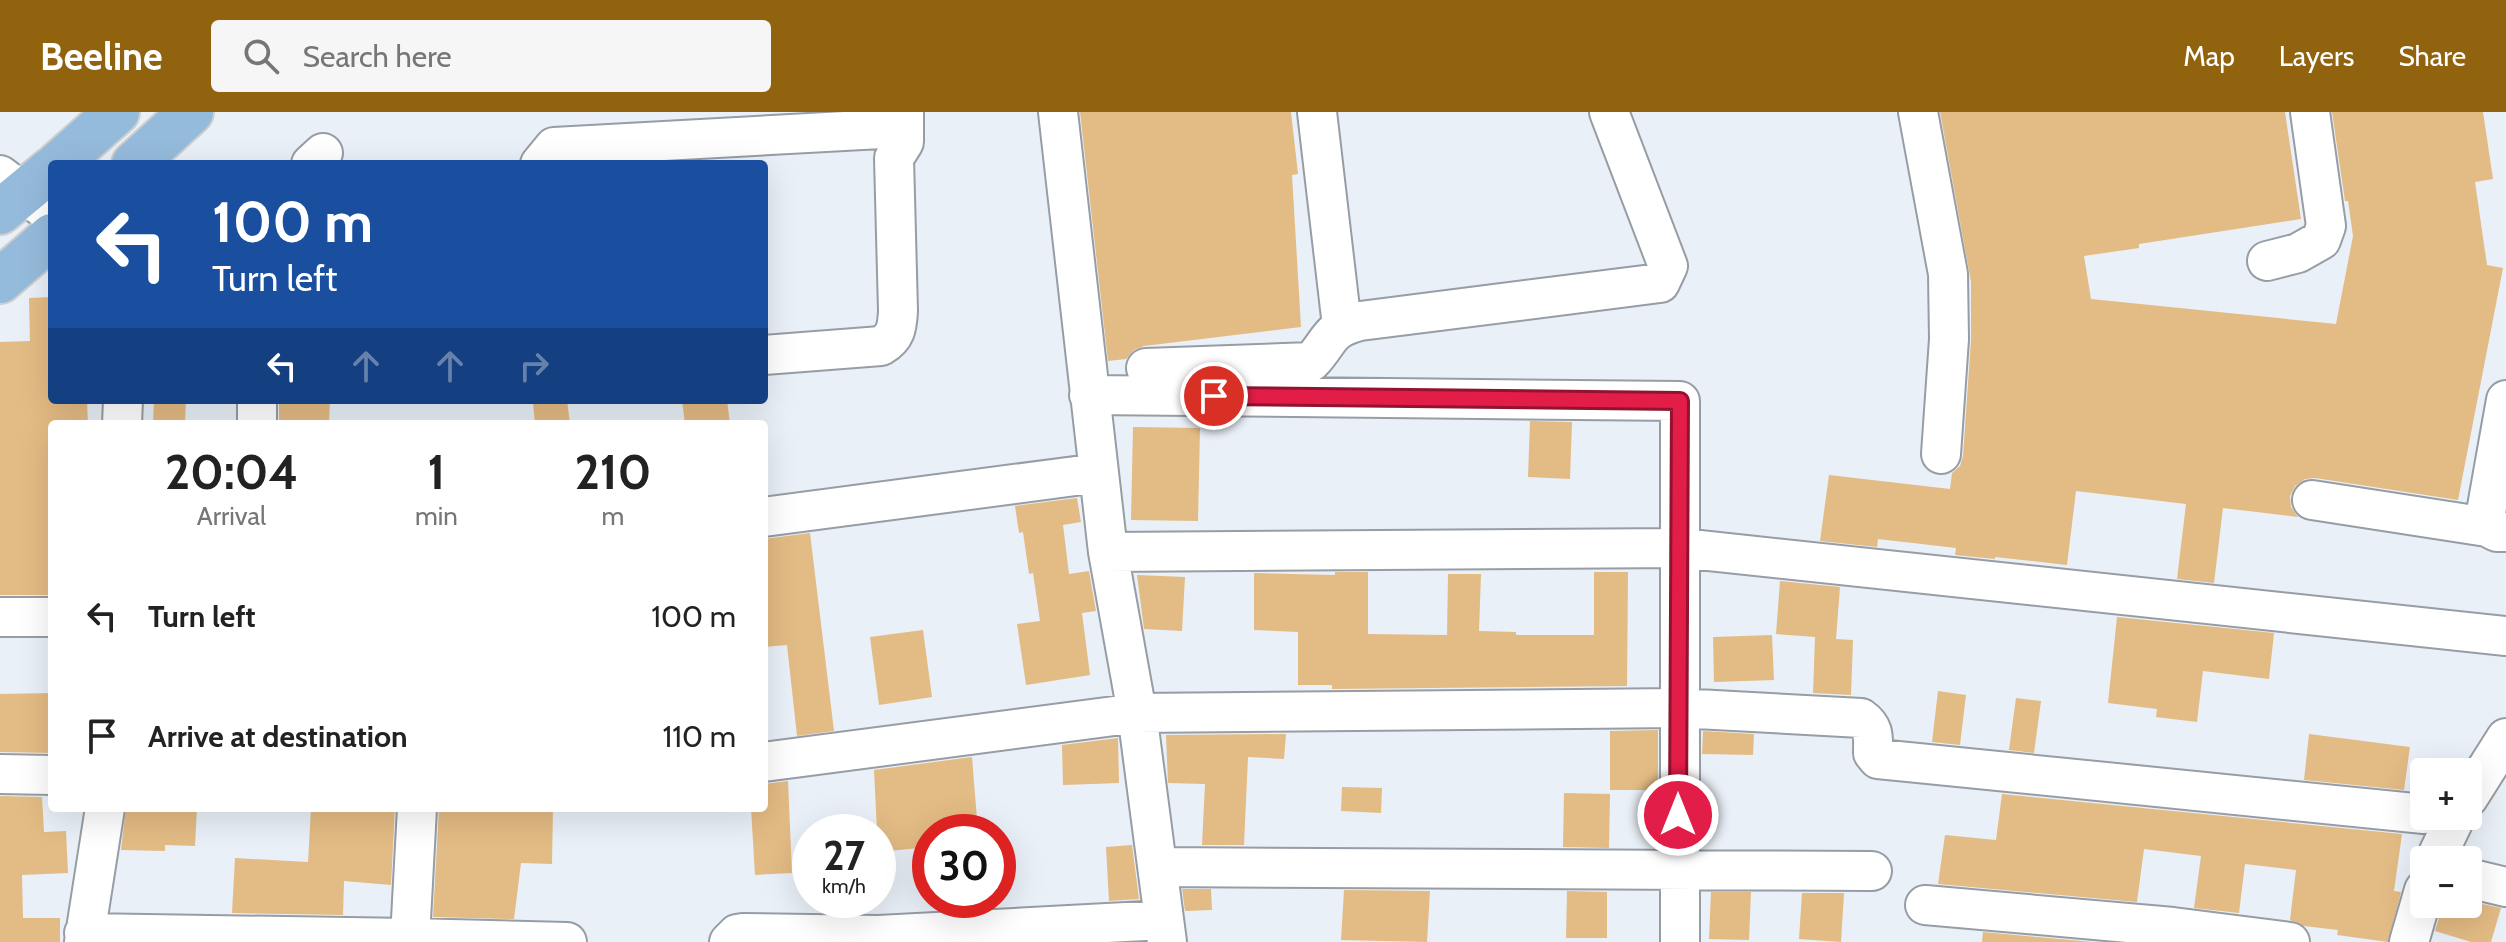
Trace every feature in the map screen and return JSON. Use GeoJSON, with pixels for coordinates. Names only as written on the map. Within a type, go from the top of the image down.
{"type":"FeatureCollection","features":[{"type":"Feature","properties":{"kind":"main road"},"geometry":{"type":"LineString","coordinates":[[63,160],[117,112]]}},
{"type":"Feature","properties":{"kind":"main road"},"geometry":{"type":"LineString","coordinates":[[138,160],[191,112]]}},
{"type":"Feature","properties":{"kind":"main road"},"geometry":{"type":"LineString","coordinates":[[0,281],[48,239]]}},
{"type":"Feature","properties":{"kind":"street"},"geometry":{"type":"LineString","coordinates":[[729,942],[737,934],[743,933],[878,938],[1166,931],[1137,713],[1108,552],[1058,112]]}},
{"type":"Feature","properties":{"kind":"street"},"geometry":{"type":"LineString","coordinates":[[1317,112],[1342,326]]}},
{"type":"Feature","properties":{"kind":"street"},"geometry":{"type":"LineString","coordinates":[[1146,368],[1311,362],[1323,350],[1330,335],[1342,326],[1360,321],[1660,283],[1668,266],[1609,112]]}},
{"type":"Feature","properties":{"kind":"street"},"geometry":{"type":"LineString","coordinates":[[1918,112],[1948,274],[1949,339],[1941,454]]}},
{"type":"Feature","properties":{"kind":"street"},"geometry":{"type":"LineString","coordinates":[[2267,261],[2298,253],[2321,240],[2326,226],[2310,112]]}},
{"type":"Feature","properties":{"kind":"street"},"geometry":{"type":"LineString","coordinates":[[543,160],[554,147],[890,128],[898,311],[892,340],[881,346],[768,355]]}},
{"type":"Feature","properties":{"kind":"street"},"geometry":{"type":"LineString","coordinates":[[1089,395],[1680,401],[1680,942]]}},
{"type":"Feature","properties":{"kind":"street"},"geometry":{"type":"LineString","coordinates":[[2497,529],[2485,518],[2506,400]]}},
{"type":"Feature","properties":{"kind":"street"},"geometry":{"type":"LineString","coordinates":[[768,516],[1098,473]]}},
{"type":"Feature","properties":{"kind":"street"},"geometry":{"type":"LineString","coordinates":[[2312,500],[2497,529]]}},
{"type":"Feature","properties":{"kind":"street"},"geometry":{"type":"LineString","coordinates":[[1108,552],[1681,548],[2506,636]]}},
{"type":"Feature","properties":{"kind":"street"},"geometry":{"type":"LineString","coordinates":[[0,617],[48,617]]}},
{"type":"Feature","properties":{"kind":"street"},"geometry":{"type":"LineString","coordinates":[[768,761],[1137,713],[1678,708],[1861,718],[1873,732],[1873,753],[1878,759],[2410,813]]}},
{"type":"Feature","properties":{"kind":"street"},"geometry":{"type":"LineString","coordinates":[[2482,776],[2506,738]]}},
{"type":"Feature","properties":{"kind":"street"},"geometry":{"type":"LineString","coordinates":[[0,774],[48,775]]}},
{"type":"Feature","properties":{"kind":"street"},"geometry":{"type":"LineString","coordinates":[[104,812],[84,938],[410,938],[567,942]]}},
{"type":"Feature","properties":{"kind":"street"},"geometry":{"type":"LineString","coordinates":[[410,938],[417,812]]}},
{"type":"Feature","properties":{"kind":"street"},"geometry":{"type":"LineString","coordinates":[[1158,867],[1872,871]]}},
{"type":"Feature","properties":{"kind":"street"},"geometry":{"type":"LineString","coordinates":[[2482,881],[2506,887]]}},
{"type":"Feature","properties":{"kind":"street"},"geometry":{"type":"LineString","coordinates":[[1925,905],[2172,934],[2290,942]]}},
{"type":"Feature","properties":{"kind":"street"},"geometry":{"type":"LineString","coordinates":[[2409,942],[2416,918]]}},
{"type":"Feature","properties":{"kind":"building"},"geometry":{"type":"Polygon","coordinates":[[[1080,112],[1291,112],[1298,174],[1292,175],[1301,327],[1144,346],[1134,350],[1126,359],[1108,361],[1080,112]]]}},
{"type":"Feature","properties":{"kind":"building"},"geometry":{"type":"Polygon","coordinates":[[[1940,112],[2285,112],[2301,219],[2139,244],[2139,248],[2084,256],[2091,299],[2336,324],[2353,236],[2332,112],[2483,112],[2493,179],[2475,182],[2487,265],[2503,268],[2458,500],[2305,479],[2295,486],[2290,496],[2291,507],[2298,517],[2223,508],[2214,583],[2177,579],[2186,504],[2076,491],[2067,565],[1955,555],[1956,548],[1878,539],[1877,547],[1820,541],[1829,475],[1950,489],[1952,473],[1960,466],[1963,456],[1971,340],[1971,282],[1940,112]]]}},
{"type":"Feature","properties":{"kind":"building"},"geometry":{"type":"Polygon","coordinates":[[[48,297],[48,404],[87,404],[88,420],[48,420],[48,595],[0,595],[0,342],[30,341],[29,298],[48,297]]]}},
{"type":"Feature","properties":{"kind":"building"},"geometry":{"type":"Polygon","coordinates":[[[154,404],[186,404],[185,420],[153,420],[154,404]]]}},
{"type":"Feature","properties":{"kind":"building"},"geometry":{"type":"Polygon","coordinates":[[[279,404],[330,404],[329,420],[279,420],[279,404]]]}},
{"type":"Feature","properties":{"kind":"building"},"geometry":{"type":"Polygon","coordinates":[[[533,404],[568,404],[570,420],[535,420],[533,404]]]}},
{"type":"Feature","properties":{"kind":"building"},"geometry":{"type":"Polygon","coordinates":[[[682,404],[728,404],[730,420],[684,420],[682,404]]]}},
{"type":"Feature","properties":{"kind":"building"},"geometry":{"type":"Polygon","coordinates":[[[1530,421],[1572,422],[1570,479],[1528,477],[1530,421]]]}},
{"type":"Feature","properties":{"kind":"building"},"geometry":{"type":"Polygon","coordinates":[[[1133,427],[1200,428],[1198,521],[1131,520],[1133,427]]]}},
{"type":"Feature","properties":{"kind":"building"},"geometry":{"type":"Polygon","coordinates":[[[1077,498],[1081,522],[1063,525],[1069,574],[1089,571],[1096,611],[1082,613],[1090,675],[1026,685],[1017,624],[1040,621],[1033,573],[1029,574],[1023,532],[1019,533],[1015,506],[1077,498]]]}},
{"type":"Feature","properties":{"kind":"building"},"geometry":{"type":"Polygon","coordinates":[[[810,533],[834,731],[797,736],[787,645],[768,647],[768,538],[810,533]]]}},
{"type":"Feature","properties":{"kind":"building"},"geometry":{"type":"Polygon","coordinates":[[[1335,572],[1368,572],[1368,634],[1447,635],[1448,574],[1481,574],[1479,631],[1516,632],[1516,635],[1594,635],[1594,572],[1628,572],[1627,686],[1332,689],[1332,685],[1298,685],[1298,632],[1254,630],[1254,573],[1335,575],[1335,572]]]}},
{"type":"Feature","properties":{"kind":"building"},"geometry":{"type":"Polygon","coordinates":[[[1137,575],[1185,577],[1182,631],[1144,629],[1137,575]]]}},
{"type":"Feature","properties":{"kind":"building"},"geometry":{"type":"Polygon","coordinates":[[[1780,581],[1840,587],[1836,639],[1853,640],[1851,695],[1813,693],[1815,637],[1776,634],[1780,581]]]}},
{"type":"Feature","properties":{"kind":"building"},"geometry":{"type":"Polygon","coordinates":[[[2117,617],[2274,633],[2269,679],[2203,671],[2197,722],[2156,717],[2157,709],[2108,703],[2117,617]]]}},
{"type":"Feature","properties":{"kind":"building"},"geometry":{"type":"Polygon","coordinates":[[[923,630],[932,697],[879,705],[870,637],[923,630]]]}},
{"type":"Feature","properties":{"kind":"building"},"geometry":{"type":"Polygon","coordinates":[[[1772,635],[1774,680],[1714,682],[1713,637],[1772,635]]]}},
{"type":"Feature","properties":{"kind":"building"},"geometry":{"type":"Polygon","coordinates":[[[1938,691],[1966,695],[1960,745],[1932,742],[1938,691]]]}},
{"type":"Feature","properties":{"kind":"building"},"geometry":{"type":"Polygon","coordinates":[[[48,693],[48,753],[0,752],[0,694],[48,693]]]}},
{"type":"Feature","properties":{"kind":"building"},"geometry":{"type":"Polygon","coordinates":[[[2016,698],[2041,701],[2034,753],[2009,750],[2016,698]]]}},
{"type":"Feature","properties":{"kind":"building"},"geometry":{"type":"Polygon","coordinates":[[[1658,730],[1658,790],[1610,790],[1610,731],[1658,730]]]}},
{"type":"Feature","properties":{"kind":"building"},"geometry":{"type":"Polygon","coordinates":[[[1703,731],[1754,734],[1753,755],[1702,754],[1703,731]]]}},
{"type":"Feature","properties":{"kind":"building"},"geometry":{"type":"Polygon","coordinates":[[[1286,734],[1284,759],[1248,757],[1244,845],[1202,845],[1205,784],[1168,783],[1166,735],[1286,734]]]}},
{"type":"Feature","properties":{"kind":"building"},"geometry":{"type":"Polygon","coordinates":[[[2309,734],[2410,747],[2404,790],[2304,780],[2309,734]]]}},
{"type":"Feature","properties":{"kind":"building"},"geometry":{"type":"Polygon","coordinates":[[[1118,738],[1119,783],[1063,785],[1062,745],[1118,738]]]}},
{"type":"Feature","properties":{"kind":"building"},"geometry":{"type":"Polygon","coordinates":[[[972,757],[977,814],[912,814],[912,849],[896,850],[896,814],[876,814],[874,770],[972,757]]]}},
{"type":"Feature","properties":{"kind":"building"},"geometry":{"type":"Polygon","coordinates":[[[788,781],[792,873],[755,875],[751,812],[768,812],[768,784],[788,781]]]}},
{"type":"Feature","properties":{"kind":"building"},"geometry":{"type":"Polygon","coordinates":[[[1342,787],[1382,788],[1381,813],[1341,811],[1342,787]]]}},
{"type":"Feature","properties":{"kind":"building"},"geometry":{"type":"Polygon","coordinates":[[[1564,793],[1610,794],[1609,848],[1563,847],[1564,793]]]}},
{"type":"Feature","properties":{"kind":"building"},"geometry":{"type":"Polygon","coordinates":[[[2002,794],[2402,834],[2394,891],[2401,892],[2388,942],[2337,935],[2338,930],[2304,926],[2290,920],[2296,870],[2245,864],[2239,913],[2194,908],[2201,856],[2144,849],[2137,902],[1938,884],[1945,835],[1996,840],[2002,794]]]}},
{"type":"Feature","properties":{"kind":"building"},"geometry":{"type":"Polygon","coordinates":[[[0,796],[42,797],[44,832],[66,831],[68,873],[22,875],[23,918],[60,918],[60,942],[0,942],[0,796]]]}},
{"type":"Feature","properties":{"kind":"building"},"geometry":{"type":"Polygon","coordinates":[[[126,812],[197,812],[195,846],[165,845],[165,851],[121,850],[126,812]]]}},
{"type":"Feature","properties":{"kind":"building"},"geometry":{"type":"Polygon","coordinates":[[[311,812],[395,812],[391,885],[344,881],[343,915],[232,913],[235,858],[308,862],[311,812]]]}},
{"type":"Feature","properties":{"kind":"building"},"geometry":{"type":"Polygon","coordinates":[[[439,812],[553,812],[552,864],[521,863],[514,919],[433,917],[439,812]]]}},
{"type":"Feature","properties":{"kind":"building"},"geometry":{"type":"Polygon","coordinates":[[[1132,845],[1139,899],[1109,901],[1106,847],[1132,845]]]}},
{"type":"Feature","properties":{"kind":"building"},"geometry":{"type":"Polygon","coordinates":[[[1182,889],[1211,889],[1212,910],[1185,911],[1182,889]]]}},
{"type":"Feature","properties":{"kind":"building"},"geometry":{"type":"Polygon","coordinates":[[[1344,890],[1430,891],[1427,942],[1341,940],[1344,890]]]}},
{"type":"Feature","properties":{"kind":"building"},"geometry":{"type":"Polygon","coordinates":[[[1567,891],[1607,892],[1607,938],[1566,938],[1567,891]]]}},
{"type":"Feature","properties":{"kind":"building"},"geometry":{"type":"Polygon","coordinates":[[[1711,892],[1751,892],[1749,940],[1709,939],[1711,892]]]}},
{"type":"Feature","properties":{"kind":"building"},"geometry":{"type":"Polygon","coordinates":[[[1802,893],[1844,893],[1841,942],[1799,939],[1802,893]]]}},
{"type":"Feature","properties":{"kind":"building"},"geometry":{"type":"Polygon","coordinates":[[[2482,904],[2501,908],[2491,942],[2471,942],[2435,931],[2439,918],[2482,918],[2482,904]]]}},
{"type":"Feature","properties":{"kind":"building"},"geometry":{"type":"Polygon","coordinates":[[[1983,932],[2093,942],[1982,942],[1983,932]]]}},
{"type":"Feature","properties":{"kind":"route"},"geometry":{"type":"LineString","coordinates":[[1214,396],[1680,401],[1678,815]]}}]}
